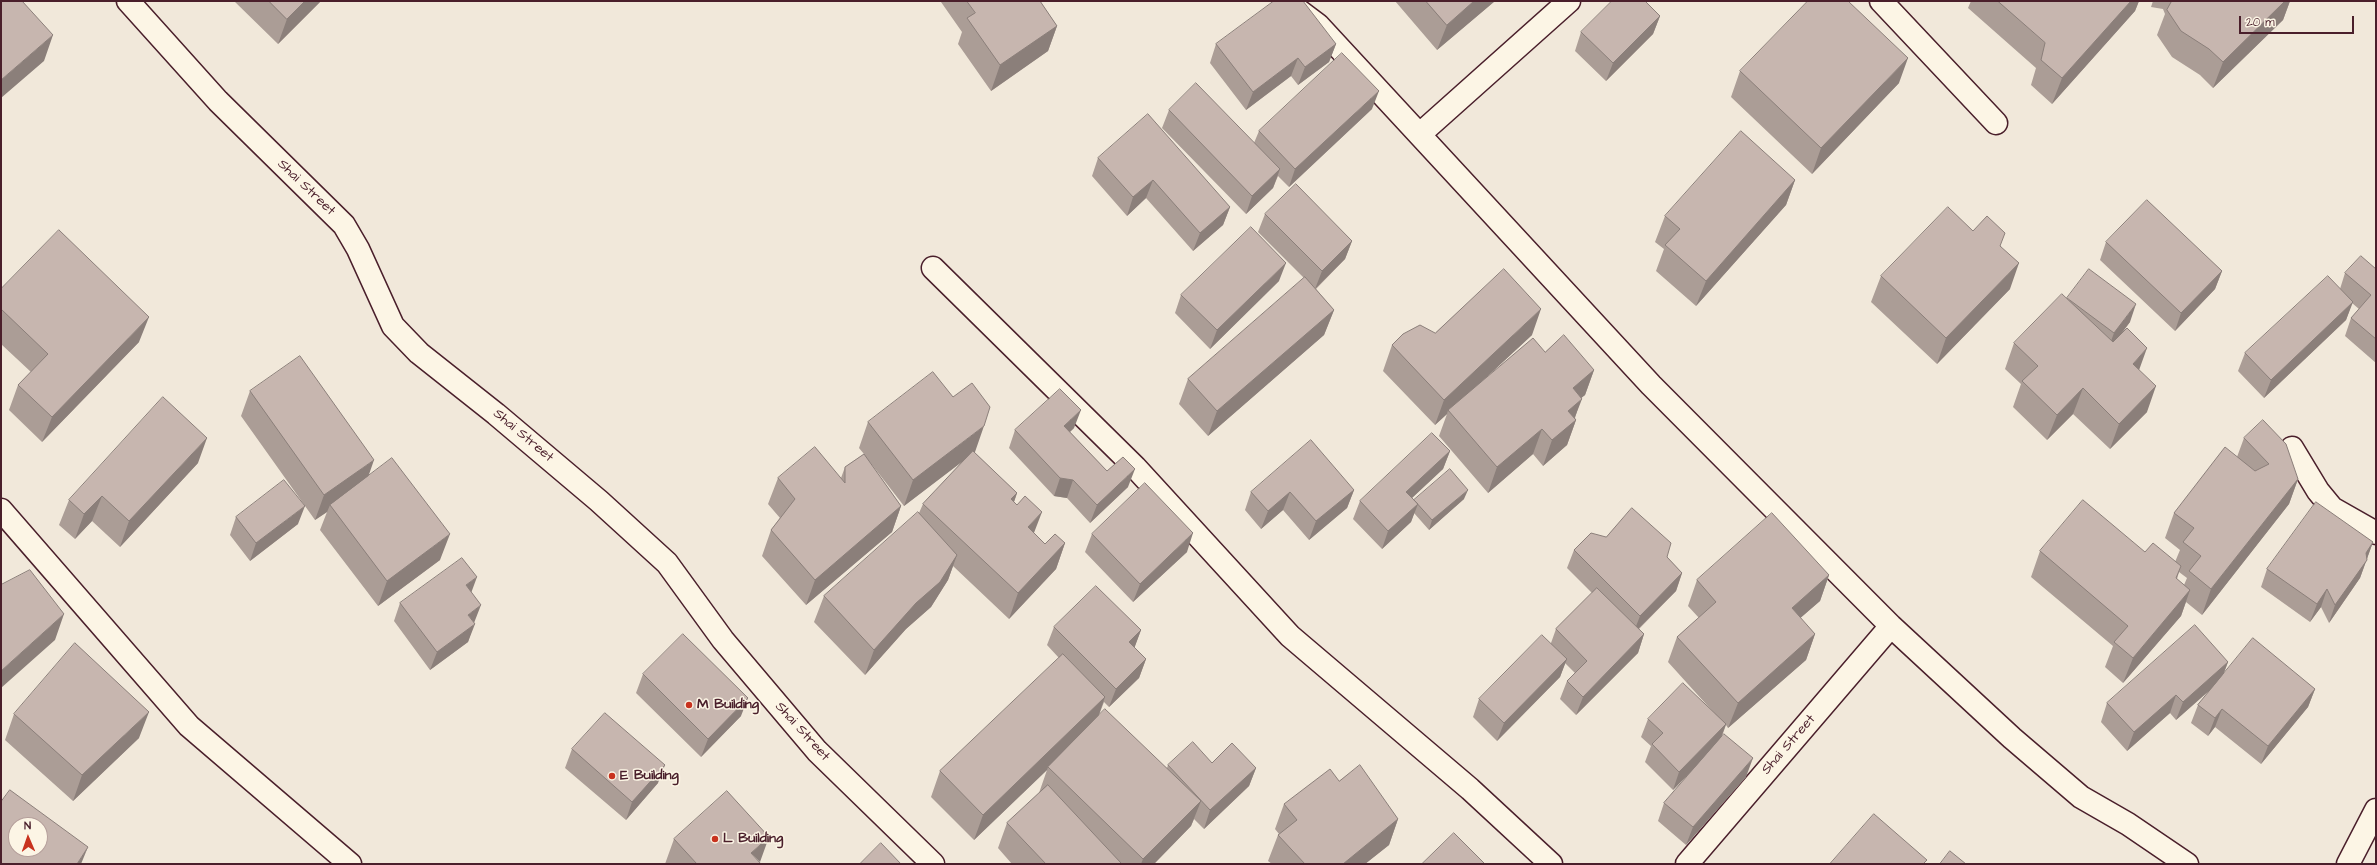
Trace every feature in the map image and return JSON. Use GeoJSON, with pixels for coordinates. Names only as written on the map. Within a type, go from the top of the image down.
{"type":"FeatureCollection","features":[{"type":"Feature","properties":{"kind":"street","name":"Shai Street"},"geometry":{"type":"LineString","coordinates":[[128,1],[218,101],[344,225],[358,249],[393,326],[419,353],[496,414],[599,501],[667,563],[723,640],[817,751],[933,864]]}},
{"type":"Feature","properties":{"kind":"street"},"geometry":{"type":"LineString","coordinates":[[1286,1],[1318,25],[1651,385],[1891,626],[2012,738],[2081,797],[2187,864]]}},
{"type":"Feature","properties":{"kind":"street"},"geometry":{"type":"LineString","coordinates":[[1420,134],[1569,1]]}},
{"type":"Feature","properties":{"kind":"street"},"geometry":{"type":"LineString","coordinates":[[1881,1],[1996,123]]}},
{"type":"Feature","properties":{"kind":"street"},"geometry":{"type":"LineString","coordinates":[[932,268],[1135,467],[1290,636],[1470,789],[1551,864]]}},
{"type":"Feature","properties":{"kind":"street"},"geometry":{"type":"LineString","coordinates":[[2292,448],[2318,491],[2332,508],[2376,533]]}},
{"type":"Feature","properties":{"kind":"street"},"geometry":{"type":"LineString","coordinates":[[1,510],[189,726],[350,864]]}},
{"type":"Feature","properties":{"kind":"street","name":"Shai Street"},"geometry":{"type":"LineString","coordinates":[[1687,864],[1891,626]]}},
{"type":"Feature","properties":{"kind":"street"},"geometry":{"type":"LineString","coordinates":[[2348,864],[2376,810]]}},
{"type":"Feature","properties":{"kind":"building"},"geometry":{"type":"Polygon","coordinates":[[[1,1],[22,1],[53,35],[1,80],[1,1]]]}},
{"type":"Feature","properties":{"kind":"building"},"geometry":{"type":"Polygon","coordinates":[[[269,1],[305,1],[287,19],[269,1]]]}},
{"type":"Feature","properties":{"kind":"building"},"geometry":{"type":"Polygon","coordinates":[[[967,1],[1040,1],[1057,26],[1000,65],[967,18],[975,13],[967,1]]]}},
{"type":"Feature","properties":{"kind":"building"},"geometry":{"type":"Polygon","coordinates":[[[1274,1],[1303,1],[1336,44],[1305,67],[1298,58],[1253,92],[1216,44],[1274,1]]]}},
{"type":"Feature","properties":{"kind":"building"},"geometry":{"type":"Polygon","coordinates":[[[1426,1],[1474,1],[1447,25],[1426,1]]]}},
{"type":"Feature","properties":{"kind":"building"},"geometry":{"type":"Polygon","coordinates":[[[1612,1],[1645,1],[1660,16],[1613,63],[1581,32],[1612,1]]]}},
{"type":"Feature","properties":{"kind":"building"},"geometry":{"type":"Polygon","coordinates":[[[1808,1],[1848,1],[1908,58],[1821,148],[1740,71],[1808,1]]]}},
{"type":"Feature","properties":{"kind":"building"},"geometry":{"type":"Polygon","coordinates":[[[1998,1],[2131,1],[2062,78],[2041,60],[2045,43],[1998,1]]]}},
{"type":"Feature","properties":{"kind":"building"},"geometry":{"type":"Polygon","coordinates":[[[2172,1],[2285,1],[2223,62],[2209,49],[2181,31],[2167,10],[2172,1]]]}},
{"type":"Feature","properties":{"kind":"building"},"geometry":{"type":"Polygon","coordinates":[[[1342,53],[1379,91],[1295,169],[1259,131],[1342,53]]]}},
{"type":"Feature","properties":{"kind":"building"},"geometry":{"type":"Polygon","coordinates":[[[1196,83],[1280,169],[1252,196],[1169,110],[1196,83]]]}},
{"type":"Feature","properties":{"kind":"building"},"geometry":{"type":"Polygon","coordinates":[[[1148,114],[1230,207],[1200,233],[1153,180],[1133,197],[1098,158],[1148,114]]]}},
{"type":"Feature","properties":{"kind":"building"},"geometry":{"type":"Polygon","coordinates":[[[1741,131],[1795,180],[1706,281],[1665,245],[1680,229],[1665,216],[1741,131]]]}},
{"type":"Feature","properties":{"kind":"building"},"geometry":{"type":"Polygon","coordinates":[[[1296,184],[1352,241],[1322,271],[1265,214],[1296,184]]]}},
{"type":"Feature","properties":{"kind":"building"},"geometry":{"type":"Polygon","coordinates":[[[2147,200],[2222,271],[2181,313],[2106,242],[2147,200]]]}},
{"type":"Feature","properties":{"kind":"building"},"geometry":{"type":"Polygon","coordinates":[[[1948,207],[1973,231],[1987,216],[2005,233],[2000,246],[2019,263],[1946,338],[1881,276],[1948,207]]]}},
{"type":"Feature","properties":{"kind":"building"},"geometry":{"type":"Polygon","coordinates":[[[1251,227],[1286,263],[1217,330],[1181,295],[1251,227]]]}},
{"type":"Feature","properties":{"kind":"building"},"geometry":{"type":"Polygon","coordinates":[[[59,230],[149,317],[52,417],[18,385],[48,354],[1,309],[1,289],[59,230]]]}},
{"type":"Feature","properties":{"kind":"building"},"geometry":{"type":"Polygon","coordinates":[[[2361,256],[2376,269],[2376,339],[2351,318],[2371,295],[2345,273],[2361,256]]]}},
{"type":"Feature","properties":{"kind":"building"},"geometry":{"type":"Polygon","coordinates":[[[1504,269],[1541,309],[1444,400],[1392,345],[1403,334],[1420,325],[1435,333],[1504,269]]]}},
{"type":"Feature","properties":{"kind":"building"},"geometry":{"type":"Polygon","coordinates":[[[2089,269],[2136,304],[2114,333],[2067,298],[2089,269]]]}},
{"type":"Feature","properties":{"kind":"building"},"geometry":{"type":"Polygon","coordinates":[[[2328,276],[2353,302],[2271,380],[2245,353],[2328,276]]]}},
{"type":"Feature","properties":{"kind":"building"},"geometry":{"type":"Polygon","coordinates":[[[1305,277],[1334,310],[1217,411],[1188,379],[1305,277]]]}},
{"type":"Feature","properties":{"kind":"building"},"geometry":{"type":"Polygon","coordinates":[[[2062,294],[2113,342],[2127,328],[2147,348],[2133,364],[2156,386],[2119,424],[2083,388],[2057,415],[2022,381],[2038,366],[2014,343],[2062,294]]]}},
{"type":"Feature","properties":{"kind":"building"},"geometry":{"type":"Polygon","coordinates":[[[1564,335],[1594,370],[1573,388],[1582,399],[1568,411],[1576,420],[1552,440],[1542,429],[1497,467],[1448,410],[1533,338],[1545,352],[1564,335]]]}},
{"type":"Feature","properties":{"kind":"building"},"geometry":{"type":"Polygon","coordinates":[[[300,356],[374,460],[324,495],[250,391],[300,356]]]}},
{"type":"Feature","properties":{"kind":"building"},"geometry":{"type":"Polygon","coordinates":[[[933,372],[953,397],[972,383],[990,407],[984,426],[913,480],[868,422],[933,372]]]}},
{"type":"Feature","properties":{"kind":"building"},"geometry":{"type":"Polygon","coordinates":[[[1060,389],[1081,410],[1064,426],[1107,471],[1123,457],[1135,469],[1097,505],[1073,480],[1060,478],[1015,430],[1060,389]]]}},
{"type":"Feature","properties":{"kind":"building"},"geometry":{"type":"Polygon","coordinates":[[[163,397],[207,438],[129,521],[102,496],[84,514],[69,500],[163,397]]]}},
{"type":"Feature","properties":{"kind":"building"},"geometry":{"type":"Polygon","coordinates":[[[2263,420],[2286,444],[2298,479],[2211,589],[2189,571],[2201,556],[2183,542],[2194,528],[2174,513],[2225,447],[2255,471],[2269,464],[2244,438],[2263,420]]]}},
{"type":"Feature","properties":{"kind":"building"},"geometry":{"type":"Polygon","coordinates":[[[1432,433],[1450,451],[1406,492],[1418,504],[1388,531],[1360,501],[1432,433]]]}},
{"type":"Feature","properties":{"kind":"building"},"geometry":{"type":"Polygon","coordinates":[[[1311,440],[1354,490],[1316,521],[1290,492],[1268,511],[1251,492],[1311,440]]]}},
{"type":"Feature","properties":{"kind":"building"},"geometry":{"type":"Polygon","coordinates":[[[815,447],[845,483],[845,467],[864,454],[901,506],[815,580],[771,530],[795,499],[778,478],[815,447]]]}},
{"type":"Feature","properties":{"kind":"building"},"geometry":{"type":"Polygon","coordinates":[[[973,451],[1017,493],[1011,499],[1017,505],[1025,496],[1042,512],[1028,527],[1045,544],[1055,534],[1065,543],[1018,593],[923,504],[973,451]]]}},
{"type":"Feature","properties":{"kind":"building"},"geometry":{"type":"Polygon","coordinates":[[[392,458],[450,534],[387,581],[330,505],[392,458]]]}},
{"type":"Feature","properties":{"kind":"building"},"geometry":{"type":"Polygon","coordinates":[[[1450,469],[1468,490],[1432,520],[1414,500],[1450,469]]]}},
{"type":"Feature","properties":{"kind":"building"},"geometry":{"type":"Polygon","coordinates":[[[284,480],[305,506],[256,543],[236,517],[284,480]]]}},
{"type":"Feature","properties":{"kind":"building"},"geometry":{"type":"Polygon","coordinates":[[[1145,483],[1193,533],[1140,584],[1092,534],[1145,483]]]}},
{"type":"Feature","properties":{"kind":"building"},"geometry":{"type":"Polygon","coordinates":[[[2083,500],[2145,552],[2153,543],[2181,566],[2176,578],[2190,590],[2133,658],[2114,642],[2128,626],[2040,551],[2083,500]]]}},
{"type":"Feature","properties":{"kind":"building"},"geometry":{"type":"Polygon","coordinates":[[[2316,502],[2373,542],[2366,553],[2367,560],[2335,605],[2327,589],[2317,604],[2267,569],[2316,502]]]}},
{"type":"Feature","properties":{"kind":"building"},"geometry":{"type":"Polygon","coordinates":[[[1632,508],[1671,543],[1667,557],[1682,573],[1640,616],[1574,550],[1591,533],[1606,537],[1632,508]]]}},
{"type":"Feature","properties":{"kind":"building"},"geometry":{"type":"Polygon","coordinates":[[[918,512],[957,555],[940,582],[916,603],[874,650],[824,596],[918,512]]]}},
{"type":"Feature","properties":{"kind":"building"},"geometry":{"type":"Polygon","coordinates":[[[1772,513],[1829,575],[1792,608],[1815,634],[1738,703],[1677,637],[1716,602],[1697,580],[1772,513]]]}},
{"type":"Feature","properties":{"kind":"building"},"geometry":{"type":"Polygon","coordinates":[[[462,558],[477,577],[466,585],[481,605],[468,615],[475,624],[437,652],[400,603],[462,558]]]}},
{"type":"Feature","properties":{"kind":"building"},"geometry":{"type":"Polygon","coordinates":[[[30,570],[64,614],[1,671],[1,585],[30,570]]]}},
{"type":"Feature","properties":{"kind":"building"},"geometry":{"type":"Polygon","coordinates":[[[1096,586],[1141,630],[1129,642],[1146,659],[1116,689],[1054,627],[1096,586]]]}},
{"type":"Feature","properties":{"kind":"building"},"geometry":{"type":"Polygon","coordinates":[[[1597,588],[1644,634],[1583,697],[1567,681],[1587,661],[1556,629],[1597,588]]]}},
{"type":"Feature","properties":{"kind":"building"},"geometry":{"type":"Polygon","coordinates":[[[2195,625],[2228,662],[2183,702],[2176,695],[2134,732],[2107,703],[2195,625]]]}},
{"type":"Feature","properties":{"kind":"building","name":"M Building"},"geometry":{"type":"Polygon","coordinates":[[[683,634],[748,698],[708,739],[643,674],[683,634]]]}},
{"type":"Feature","properties":{"kind":"building"},"geometry":{"type":"Polygon","coordinates":[[[1542,635],[1567,659],[1504,723],[1479,699],[1542,635]]]}},
{"type":"Feature","properties":{"kind":"building"},"geometry":{"type":"Polygon","coordinates":[[[2253,638],[2315,689],[2268,746],[2222,709],[2215,718],[2198,705],[2253,638]]]}},
{"type":"Feature","properties":{"kind":"building"},"geometry":{"type":"Polygon","coordinates":[[[75,643],[149,712],[82,775],[14,714],[75,643]]]}},
{"type":"Feature","properties":{"kind":"building"},"geometry":{"type":"Polygon","coordinates":[[[1063,654],[1105,697],[983,815],[940,771],[1063,654]]]}},
{"type":"Feature","properties":{"kind":"building"},"geometry":{"type":"Polygon","coordinates":[[[1683,683],[1726,724],[1679,772],[1652,744],[1663,733],[1648,719],[1683,683]]]}},
{"type":"Feature","properties":{"kind":"building"},"geometry":{"type":"Polygon","coordinates":[[[1105,709],[1201,801],[1143,859],[1048,767],[1105,709]]]}},
{"type":"Feature","properties":{"kind":"building"},"geometry":{"type":"Polygon","coordinates":[[[605,713],[665,765],[632,802],[572,749],[605,713]]]}},
{"type":"Feature","properties":{"kind":"building"},"geometry":{"type":"Polygon","coordinates":[[[1724,734],[1753,758],[1693,827],[1664,803],[1724,734]]]}},
{"type":"Feature","properties":{"kind":"building"},"geometry":{"type":"Polygon","coordinates":[[[1193,742],[1212,763],[1232,743],[1256,768],[1210,810],[1168,765],[1193,742]]]}},
{"type":"Feature","properties":{"kind":"building"},"geometry":{"type":"Polygon","coordinates":[[[1360,765],[1398,819],[1343,864],[1305,864],[1278,835],[1297,820],[1284,804],[1330,769],[1339,781],[1360,765]]]}},
{"type":"Feature","properties":{"kind":"building"},"geometry":{"type":"Polygon","coordinates":[[[1048,785],[1121,863],[1046,864],[1007,823],[1048,785]]]}},
{"type":"Feature","properties":{"kind":"building"},"geometry":{"type":"Polygon","coordinates":[[[10,790],[47,817],[8,817],[8,857],[48,857],[48,818],[88,847],[77,864],[1,864],[1,802],[10,790]]]}},
{"type":"Feature","properties":{"kind":"building"},"geometry":{"type":"Polygon","coordinates":[[[727,791],[769,837],[751,853],[761,864],[697,864],[674,839],[727,791]]]}},
{"type":"Feature","properties":{"kind":"building"},"geometry":{"type":"Polygon","coordinates":[[[1874,814],[1927,860],[1923,864],[1831,863],[1874,814]]]}},
{"type":"Feature","properties":{"kind":"building"},"geometry":{"type":"Polygon","coordinates":[[[1454,833],[1485,864],[1422,864],[1454,833]]]}},
{"type":"Feature","properties":{"kind":"building"},"geometry":{"type":"Polygon","coordinates":[[[881,843],[901,864],[860,864],[881,843]]]}},
{"type":"Feature","properties":{"kind":"building"},"geometry":{"type":"Polygon","coordinates":[[[1950,851],[1966,864],[1940,864],[1950,851]]]}},
{"type":"Feature","properties":{"kind":"place","name":"M Building"},"geometry":{"type":"Point","coordinates":[689,705]}},
{"type":"Feature","properties":{"kind":"place","name":"E Building"},"geometry":{"type":"Point","coordinates":[612,776]}},
{"type":"Feature","properties":{"kind":"place","name":"L Building"},"geometry":{"type":"Point","coordinates":[715,839]}}]}
